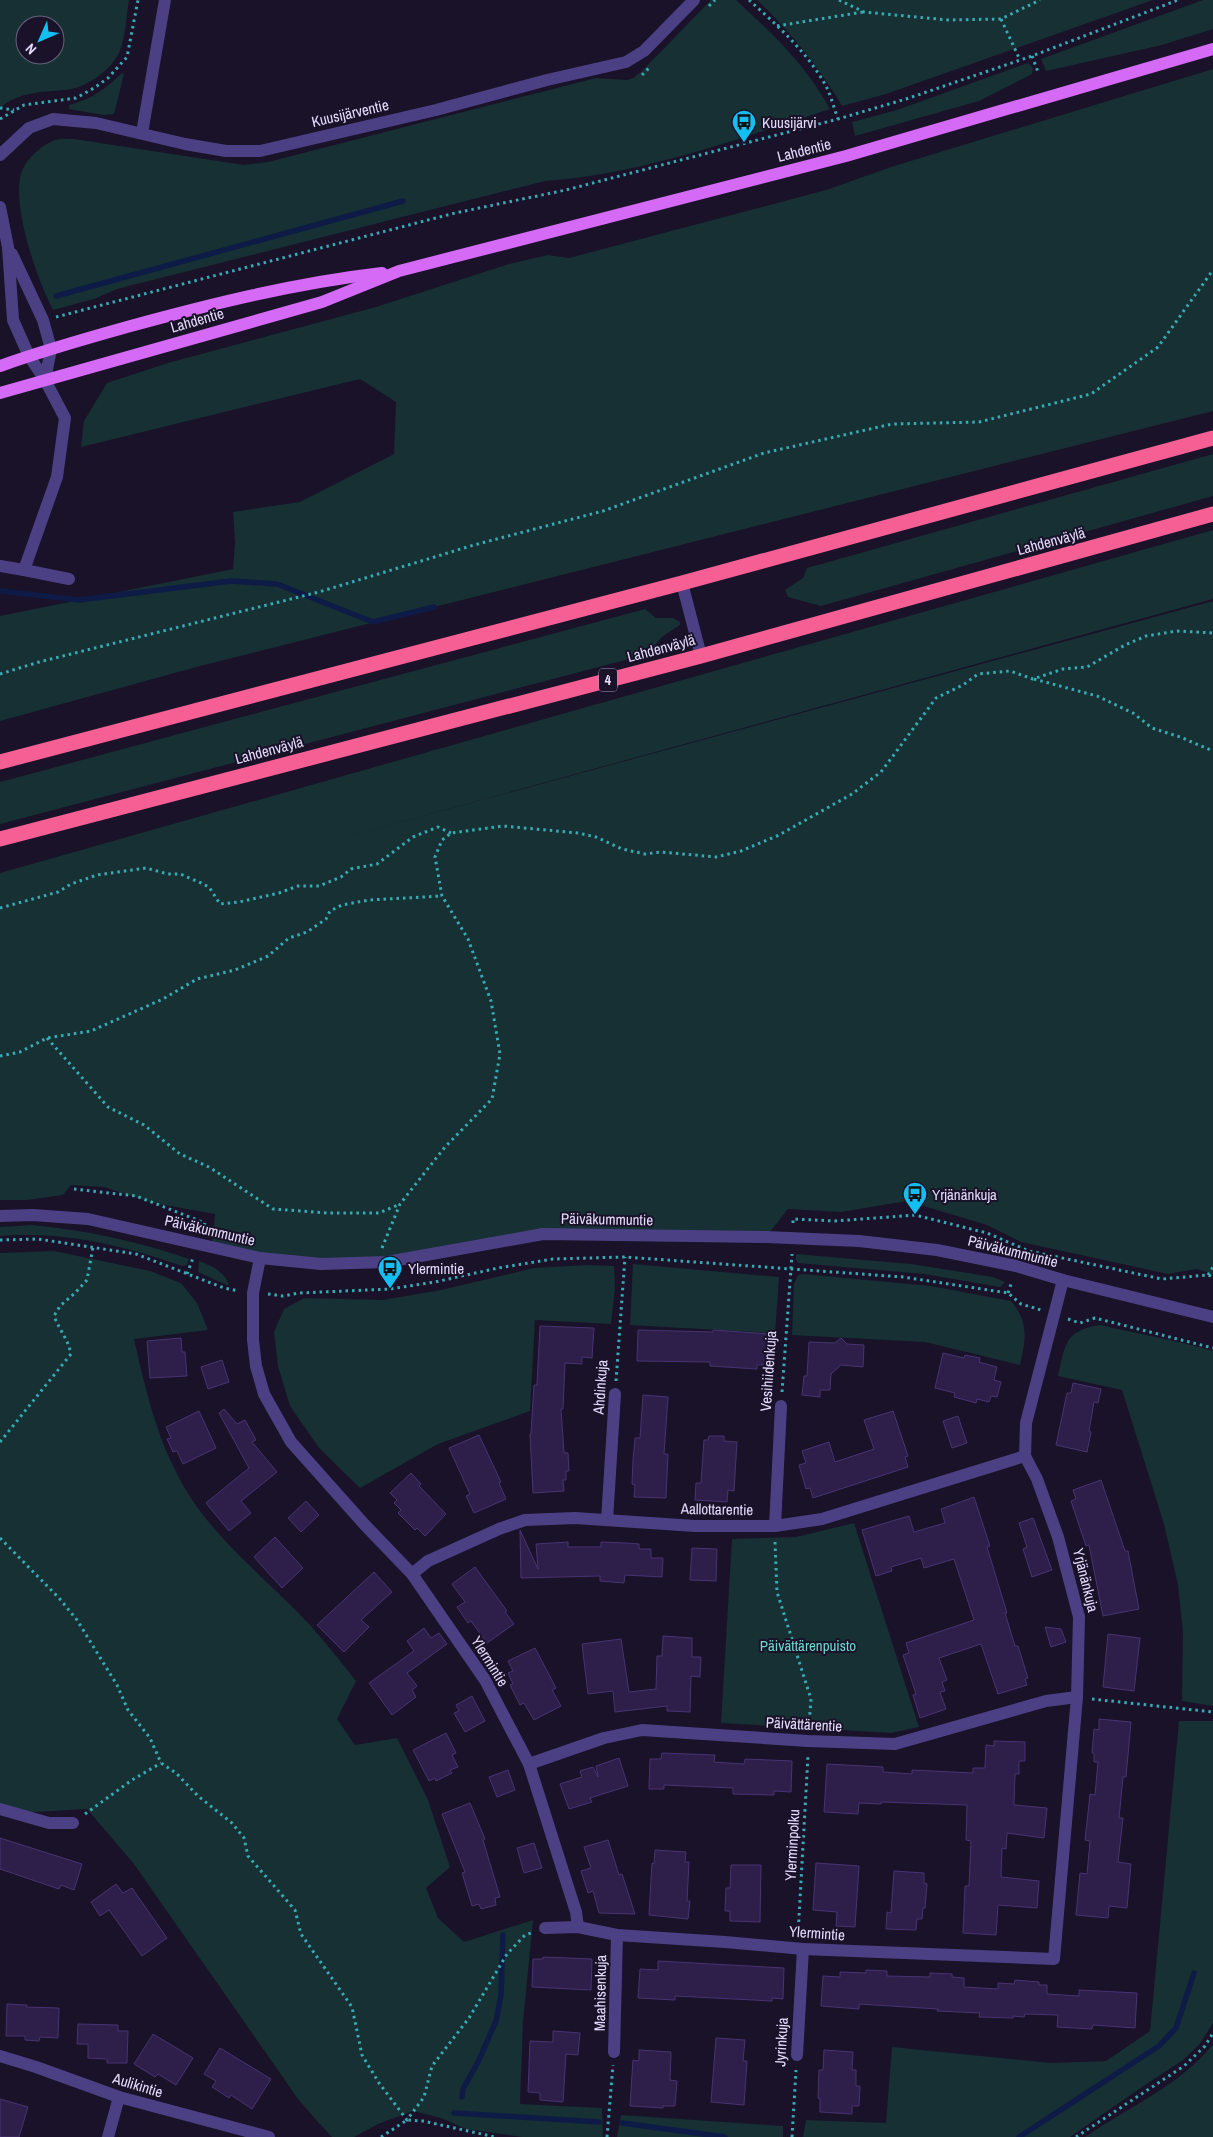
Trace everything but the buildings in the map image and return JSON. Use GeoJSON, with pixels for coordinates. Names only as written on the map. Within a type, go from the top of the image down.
{"type":"FeatureCollection","features":[{"type":"Feature","properties":{"kind":"highway"},"geometry":{"type":"LineString","coordinates":[[0,762],[682,582],[1213,438]]}},
{"type":"Feature","properties":{"kind":"highway","name":"Lahdenväylä"},"geometry":{"type":"LineString","coordinates":[[0,839],[702,656],[1213,514]]}},
{"type":"Feature","properties":{"kind":"main road","name":"Lahdentie"},"geometry":{"type":"LineString","coordinates":[[0,366],[156,319],[262,293],[328,280],[399,271],[846,156],[1213,49]]}},
{"type":"Feature","properties":{"kind":"main road","name":"Lahdentie"},"geometry":{"type":"LineString","coordinates":[[0,393],[322,302],[399,271]]}},
{"type":"Feature","properties":{"kind":"street"},"geometry":{"type":"LineString","coordinates":[[142,133],[165,0]]}},
{"type":"Feature","properties":{"kind":"street","name":"Kuusijärventie"},"geometry":{"type":"LineString","coordinates":[[0,155],[29,128],[53,119],[96,123],[185,144],[226,151],[260,151],[436,110],[547,80],[626,62],[644,51],[694,0]]}},
{"type":"Feature","properties":{"kind":"street"},"geometry":{"type":"LineString","coordinates":[[0,207],[8,248],[12,320],[29,356],[45,380],[65,418],[57,477],[24,570]]}},
{"type":"Feature","properties":{"kind":"street"},"geometry":{"type":"LineString","coordinates":[[8,248],[43,320],[52,349],[45,380]]}},
{"type":"Feature","properties":{"kind":"street"},"geometry":{"type":"LineString","coordinates":[[0,566],[69,579]]}},
{"type":"Feature","properties":{"kind":"street"},"geometry":{"type":"LineString","coordinates":[[682,582],[702,656]]}},
{"type":"Feature","properties":{"kind":"street","name":"Päiväkummuntie"},"geometry":{"type":"LineString","coordinates":[[0,1216],[33,1215],[88,1219],[260,1258],[321,1264],[376,1262],[468,1249],[543,1234],[792,1238],[859,1241],[937,1250],[1024,1268],[1063,1280],[1213,1317]]}},
{"type":"Feature","properties":{"kind":"street","name":"Ylermintie"},"geometry":{"type":"LineString","coordinates":[[260,1258],[253,1293],[256,1366],[264,1394],[276,1420],[291,1442],[412,1574],[485,1680],[529,1764],[576,1912],[578,1927]]}},
{"type":"Feature","properties":{"kind":"street","name":"Yrjänänkuja"},"geometry":{"type":"LineString","coordinates":[[1054,1959],[1077,1697],[1079,1617],[1058,1537],[1037,1480],[1025,1456],[1026,1423],[1063,1280]]}},
{"type":"Feature","properties":{"kind":"street","name":"Ahdinkuja"},"geometry":{"type":"LineString","coordinates":[[607,1520],[615,1394]]}},
{"type":"Feature","properties":{"kind":"street","name":"Vesihiidenkuja"},"geometry":{"type":"LineString","coordinates":[[775,1526],[782,1406]]}},
{"type":"Feature","properties":{"kind":"street","name":"Aallottarentie"},"geometry":{"type":"LineString","coordinates":[[412,1574],[428,1561],[515,1522],[525,1520],[575,1518],[713,1527],[775,1526],[822,1519],[1025,1456]]}},
{"type":"Feature","properties":{"kind":"street","name":"Päivättärentie"},"geometry":{"type":"LineString","coordinates":[[529,1764],[604,1738],[642,1730],[808,1741],[895,1744],[1046,1702],[1077,1697]]}},
{"type":"Feature","properties":{"kind":"street"},"geometry":{"type":"LineString","coordinates":[[0,1809],[49,1823],[73,1823]]}},
{"type":"Feature","properties":{"kind":"street","name":"Ylermintie"},"geometry":{"type":"LineString","coordinates":[[545,1928],[578,1927],[617,1934],[804,1950],[1054,1959]]}},
{"type":"Feature","properties":{"kind":"street","name":"Maahisenkuja"},"geometry":{"type":"LineString","coordinates":[[614,2052],[617,1934]]}},
{"type":"Feature","properties":{"kind":"street","name":"Jyrinkuja"},"geometry":{"type":"LineString","coordinates":[[797,2055],[804,1950]]}},
{"type":"Feature","properties":{"kind":"street","name":"Aulikintie"},"geometry":{"type":"LineString","coordinates":[[0,2056],[119,2097],[269,2137]]}},
{"type":"Feature","properties":{"kind":"street"},"geometry":{"type":"LineString","coordinates":[[108,2137],[119,2097]]}},
{"type":"Feature","properties":{"kind":"path"},"geometry":{"type":"LineString","coordinates":[[0,119],[24,105],[47,100],[76,98],[108,78],[127,57],[138,0]]}},
{"type":"Feature","properties":{"kind":"path"},"geometry":{"type":"LineString","coordinates":[[749,0],[777,26],[819,74],[827,88],[838,119]]}},
{"type":"Feature","properties":{"kind":"path"},"geometry":{"type":"LineString","coordinates":[[839,0],[864,12]]}},
{"type":"Feature","properties":{"kind":"path"},"geometry":{"type":"LineString","coordinates":[[777,26],[864,12],[948,20],[1001,19],[1040,0]]}},
{"type":"Feature","properties":{"kind":"path"},"geometry":{"type":"LineString","coordinates":[[57,316],[455,213],[566,190],[674,163],[838,119],[906,99],[1032,56],[1178,0]]}},
{"type":"Feature","properties":{"kind":"path"},"geometry":{"type":"LineString","coordinates":[[1001,19],[1020,60]]}},
{"type":"Feature","properties":{"kind":"path"},"geometry":{"type":"LineString","coordinates":[[1032,56],[1038,72]]}},
{"type":"Feature","properties":{"kind":"path"},"geometry":{"type":"LineString","coordinates":[[0,108],[14,110]]}},
{"type":"Feature","properties":{"kind":"path"},"geometry":{"type":"LineString","coordinates":[[0,674],[39,662],[319,592],[474,545],[603,511],[764,453],[892,424],[979,422],[1091,394],[1158,347],[1213,270]]}},
{"type":"Feature","properties":{"kind":"path"},"geometry":{"type":"LineString","coordinates":[[1033,679],[1063,669],[1087,667],[1125,644],[1146,636],[1177,631],[1213,633]]}},
{"type":"Feature","properties":{"kind":"path"},"geometry":{"type":"LineString","coordinates":[[376,1262],[400,1204],[445,1148],[492,1099],[500,1054],[490,1001],[468,939],[442,896],[435,857],[442,840],[451,834],[503,826],[578,833],[596,837],[622,849],[645,854],[662,852],[716,857],[741,851],[779,835],[841,802],[881,772],[936,698],[963,685],[978,674],[1010,671],[1097,696],[1133,713],[1152,728],[1213,751]]}},
{"type":"Feature","properties":{"kind":"path"},"geometry":{"type":"LineString","coordinates":[[0,908],[58,892],[72,884],[97,875],[146,868],[168,874],[180,874],[199,882],[209,887],[220,904],[239,902],[279,893],[298,886],[319,886],[341,877],[351,869],[377,864],[413,837],[438,827],[451,834]]}},
{"type":"Feature","properties":{"kind":"path"},"geometry":{"type":"LineString","coordinates":[[0,1056],[20,1052],[48,1038],[90,1031],[163,999],[198,979],[235,970],[268,956],[289,938],[307,932],[326,919],[330,911],[342,905],[369,900],[442,896]]}},
{"type":"Feature","properties":{"kind":"path"},"geometry":{"type":"LineString","coordinates":[[48,1038],[108,1107],[144,1125],[180,1154],[210,1167],[272,1209],[328,1213],[378,1213],[400,1204]]}},
{"type":"Feature","properties":{"kind":"path"},"geometry":{"type":"LineString","coordinates":[[74,1189],[136,1196],[205,1223],[187,1274]]}},
{"type":"Feature","properties":{"kind":"path","name":"Vesihiidenkuja"},"geometry":{"type":"LineString","coordinates":[[782,1406],[793,1219],[835,1222],[915,1215],[987,1233],[1029,1251],[1162,1279],[1208,1275]]}},
{"type":"Feature","properties":{"kind":"path"},"geometry":{"type":"LineString","coordinates":[[0,1240],[38,1238],[136,1254],[224,1288],[283,1296],[299,1293],[390,1289],[435,1282],[553,1258],[625,1258],[903,1277],[1008,1293],[1022,1304],[1080,1323],[1095,1318],[1213,1348]]}},
{"type":"Feature","properties":{"kind":"path"},"geometry":{"type":"LineString","coordinates":[[0,1442],[71,1354],[69,1340],[60,1330],[54,1316],[60,1306],[87,1280],[93,1247]]}},
{"type":"Feature","properties":{"kind":"path","name":"Ahdinkuja"},"geometry":{"type":"LineString","coordinates":[[615,1394],[625,1258]]}},
{"type":"Feature","properties":{"kind":"path"},"geometry":{"type":"LineString","coordinates":[[1213,1267],[1208,1275],[1213,1277]]}},
{"type":"Feature","properties":{"kind":"path","name":"Ylerminpolku"},"geometry":{"type":"LineString","coordinates":[[775,1526],[777,1592],[811,1699],[798,1936],[804,1950]]}},
{"type":"Feature","properties":{"kind":"path"},"geometry":{"type":"LineString","coordinates":[[0,1538],[60,1598],[77,1620],[117,1685],[128,1710],[150,1738],[161,1763],[176,1773],[198,1796],[232,1823],[244,1838],[248,1856],[295,1910],[301,1934],[352,2006],[362,2055],[379,2083],[406,2120]]}},
{"type":"Feature","properties":{"kind":"path"},"geometry":{"type":"LineString","coordinates":[[1077,1697],[1213,1712]]}},
{"type":"Feature","properties":{"kind":"path"},"geometry":{"type":"LineString","coordinates":[[73,1823],[132,1780],[161,1763]]}},
{"type":"Feature","properties":{"kind":"path"},"geometry":{"type":"LineString","coordinates":[[381,2137],[406,2120],[424,2097],[432,2066],[469,2018],[507,1954],[525,1936],[545,1928]]}},
{"type":"Feature","properties":{"kind":"path"},"geometry":{"type":"LineString","coordinates":[[1076,2137],[1184,2066],[1205,2046],[1213,2033]]}},
{"type":"Feature","properties":{"kind":"path"},"geometry":{"type":"LineString","coordinates":[[607,2137],[614,2052]]}},
{"type":"Feature","properties":{"kind":"path","name":"Jyrinkuja"},"geometry":{"type":"LineString","coordinates":[[792,2137],[797,2055]]}},
{"type":"Feature","properties":{"kind":"path"},"geometry":{"type":"LineString","coordinates":[[406,2120],[423,2121],[475,2135],[495,2137]]}},
{"type":"Feature","properties":{"kind":"green space"},"geometry":{"type":"Polygon","coordinates":[[[0,0],[129,0],[119,53],[110,66],[96,78],[73,89],[39,92],[22,96],[0,108],[0,0]]]}},
{"type":"Feature","properties":{"kind":"green space"},"geometry":{"type":"Polygon","coordinates":[[[711,0],[736,0],[788,51],[821,93],[830,109],[689,154],[618,171],[545,181],[117,289],[94,299],[53,310],[40,281],[28,246],[20,209],[20,178],[28,160],[38,150],[55,140],[74,139],[244,165],[268,162],[596,78],[627,80],[633,78],[711,0]]]}},
{"type":"Feature","properties":{"kind":"green space"},"geometry":{"type":"Polygon","coordinates":[[[757,0],[1153,0],[886,94],[842,106],[824,77],[803,50],[757,0]]]}},
{"type":"Feature","properties":{"kind":"green space"},"geometry":{"type":"Polygon","coordinates":[[[1203,0],[1213,0],[1213,29],[1162,45],[1046,71],[1041,59],[1203,0]]]}},
{"type":"Feature","properties":{"kind":"green space"},"geometry":{"type":"Polygon","coordinates":[[[1028,63],[1033,68],[1032,74],[979,101],[855,136],[852,122],[897,110],[1028,63]]]}},
{"type":"Feature","properties":{"kind":"green space"},"geometry":{"type":"Polygon","coordinates":[[[1213,69],[1213,411],[200,666],[0,721],[0,616],[233,569],[235,543],[233,512],[300,502],[394,454],[396,402],[360,379],[81,447],[84,421],[107,383],[168,363],[376,307],[509,264],[548,255],[569,258],[826,190],[891,167],[1213,69]]]}},
{"type":"Feature","properties":{"kind":"green space"},"geometry":{"type":"Polygon","coordinates":[[[122,73],[124,74],[114,114],[103,115],[69,109],[69,105],[98,93],[122,73]]]}},
{"type":"Feature","properties":{"kind":"green space"},"geometry":{"type":"Polygon","coordinates":[[[1213,454],[1213,496],[821,606],[788,597],[785,590],[803,578],[807,568],[1213,454]]]}},
{"type":"Feature","properties":{"kind":"green space"},"geometry":{"type":"Polygon","coordinates":[[[1213,530],[1213,599],[324,843],[1213,601],[1213,1274],[1197,1269],[1168,1274],[1021,1242],[987,1225],[907,1201],[841,1212],[788,1209],[766,1237],[543,1234],[468,1249],[321,1264],[212,1247],[215,1214],[153,1203],[104,1187],[71,1185],[63,1195],[27,1200],[0,1200],[0,873],[1213,530]]]}},
{"type":"Feature","properties":{"kind":"green space"},"geometry":{"type":"Polygon","coordinates":[[[645,609],[656,618],[673,618],[680,622],[680,625],[663,636],[649,652],[637,657],[0,824],[0,782],[645,609]]]}},
{"type":"Feature","properties":{"kind":"green space"},"geometry":{"type":"Polygon","coordinates":[[[32,1225],[111,1237],[189,1259],[187,1265],[182,1266],[92,1241],[47,1236],[0,1236],[0,1227],[32,1225]]]}},
{"type":"Feature","properties":{"kind":"green space"},"geometry":{"type":"Polygon","coordinates":[[[54,1251],[150,1271],[181,1283],[197,1303],[208,1330],[134,1339],[161,1438],[178,1476],[189,1495],[216,1530],[310,1625],[356,1681],[337,1719],[355,1745],[397,1738],[428,1800],[450,1867],[426,1888],[438,1918],[464,1942],[533,1920],[523,2022],[520,2104],[602,2108],[603,2137],[522,2137],[466,2129],[441,2118],[413,2111],[378,2124],[354,2137],[332,2137],[298,2099],[134,1864],[87,1809],[19,1813],[0,1806],[0,1253],[54,1251]]]}},
{"type":"Feature","properties":{"kind":"green space"},"geometry":{"type":"Polygon","coordinates":[[[796,1254],[911,1264],[993,1277],[1005,1282],[1000,1287],[924,1274],[798,1263],[796,1254]]]}},
{"type":"Feature","properties":{"kind":"green space"},"geometry":{"type":"Polygon","coordinates":[[[199,1261],[222,1273],[229,1286],[198,1272],[199,1261]]]}},
{"type":"Feature","properties":{"kind":"green space"},"geometry":{"type":"Polygon","coordinates":[[[633,1264],[779,1277],[775,1333],[630,1325],[633,1264]]]}},
{"type":"Feature","properties":{"kind":"green space"},"geometry":{"type":"Polygon","coordinates":[[[587,1265],[614,1266],[615,1287],[611,1324],[535,1320],[530,1411],[438,1444],[360,1488],[319,1448],[290,1406],[278,1366],[274,1332],[284,1309],[304,1298],[383,1300],[441,1290],[534,1268],[587,1265]]]}},
{"type":"Feature","properties":{"kind":"green space"},"geometry":{"type":"Polygon","coordinates":[[[798,1275],[931,1286],[1011,1301],[1021,1316],[1024,1331],[1025,1339],[1020,1365],[925,1342],[792,1335],[794,1284],[798,1275]]]}},
{"type":"Feature","properties":{"kind":"green space"},"geometry":{"type":"Polygon","coordinates":[[[1100,1325],[1213,1351],[1213,1706],[1182,1701],[1183,1632],[1178,1585],[1164,1524],[1122,1390],[1058,1376],[1068,1341],[1073,1335],[1088,1327],[1100,1325]]]}},
{"type":"Feature","properties":{"kind":"green space","name":"Päivättärenpuisto"},"geometry":{"type":"Polygon","coordinates":[[[854,1523],[919,1727],[891,1733],[721,1723],[732,1539],[796,1537],[854,1523]]]}},
{"type":"Feature","properties":{"kind":"green space"},"geometry":{"type":"Polygon","coordinates":[[[1179,1721],[1213,1721],[1213,2023],[1199,2045],[1183,2060],[1070,2137],[803,2137],[806,2120],[886,2123],[892,2047],[1051,2063],[1106,2061],[1150,2031],[1179,1721]]]}},
{"type":"Feature","properties":{"kind":"green space"},"geometry":{"type":"Polygon","coordinates":[[[1213,2044],[1213,2137],[1085,2137],[1169,2084],[1200,2059],[1213,2044]]]}},
{"type":"Feature","properties":{"kind":"green space"},"geometry":{"type":"Polygon","coordinates":[[[621,2115],[783,2126],[783,2137],[617,2137],[621,2115]]]}},
{"type":"Feature","properties":{"kind":"waterway"},"geometry":{"type":"LineString","coordinates":[[56,296],[403,201]]}},
{"type":"Feature","properties":{"kind":"waterway"},"geometry":{"type":"LineString","coordinates":[[0,591],[79,600],[231,581],[277,584],[373,622],[434,607]]}},
{"type":"Feature","properties":{"kind":"waterway"},"geometry":{"type":"LineString","coordinates":[[462,2097],[463,2089],[479,2060],[496,2021],[501,1995],[503,1935]]}},
{"type":"Feature","properties":{"kind":"waterway"},"geometry":{"type":"LineString","coordinates":[[1019,2137],[1159,2046],[1176,2028],[1194,1973]]}},
{"type":"Feature","properties":{"kind":"waterway"},"geometry":{"type":"LineString","coordinates":[[454,2113],[599,2122]]}},
{"type":"Feature","properties":{"kind":"waterway"},"geometry":{"type":"LineString","coordinates":[[622,2123],[725,2137]]}},
{"type":"Feature","properties":{"kind":"place","name":"Kuusijärvi"},"geometry":{"type":"Point","coordinates":[744,143]}},
{"type":"Feature","properties":{"kind":"place","name":"Yrjänänkuja"},"geometry":{"type":"Point","coordinates":[915,1215]}},
{"type":"Feature","properties":{"kind":"place","name":"Ylermintie"},"geometry":{"type":"Point","coordinates":[390,1289]}}]}
